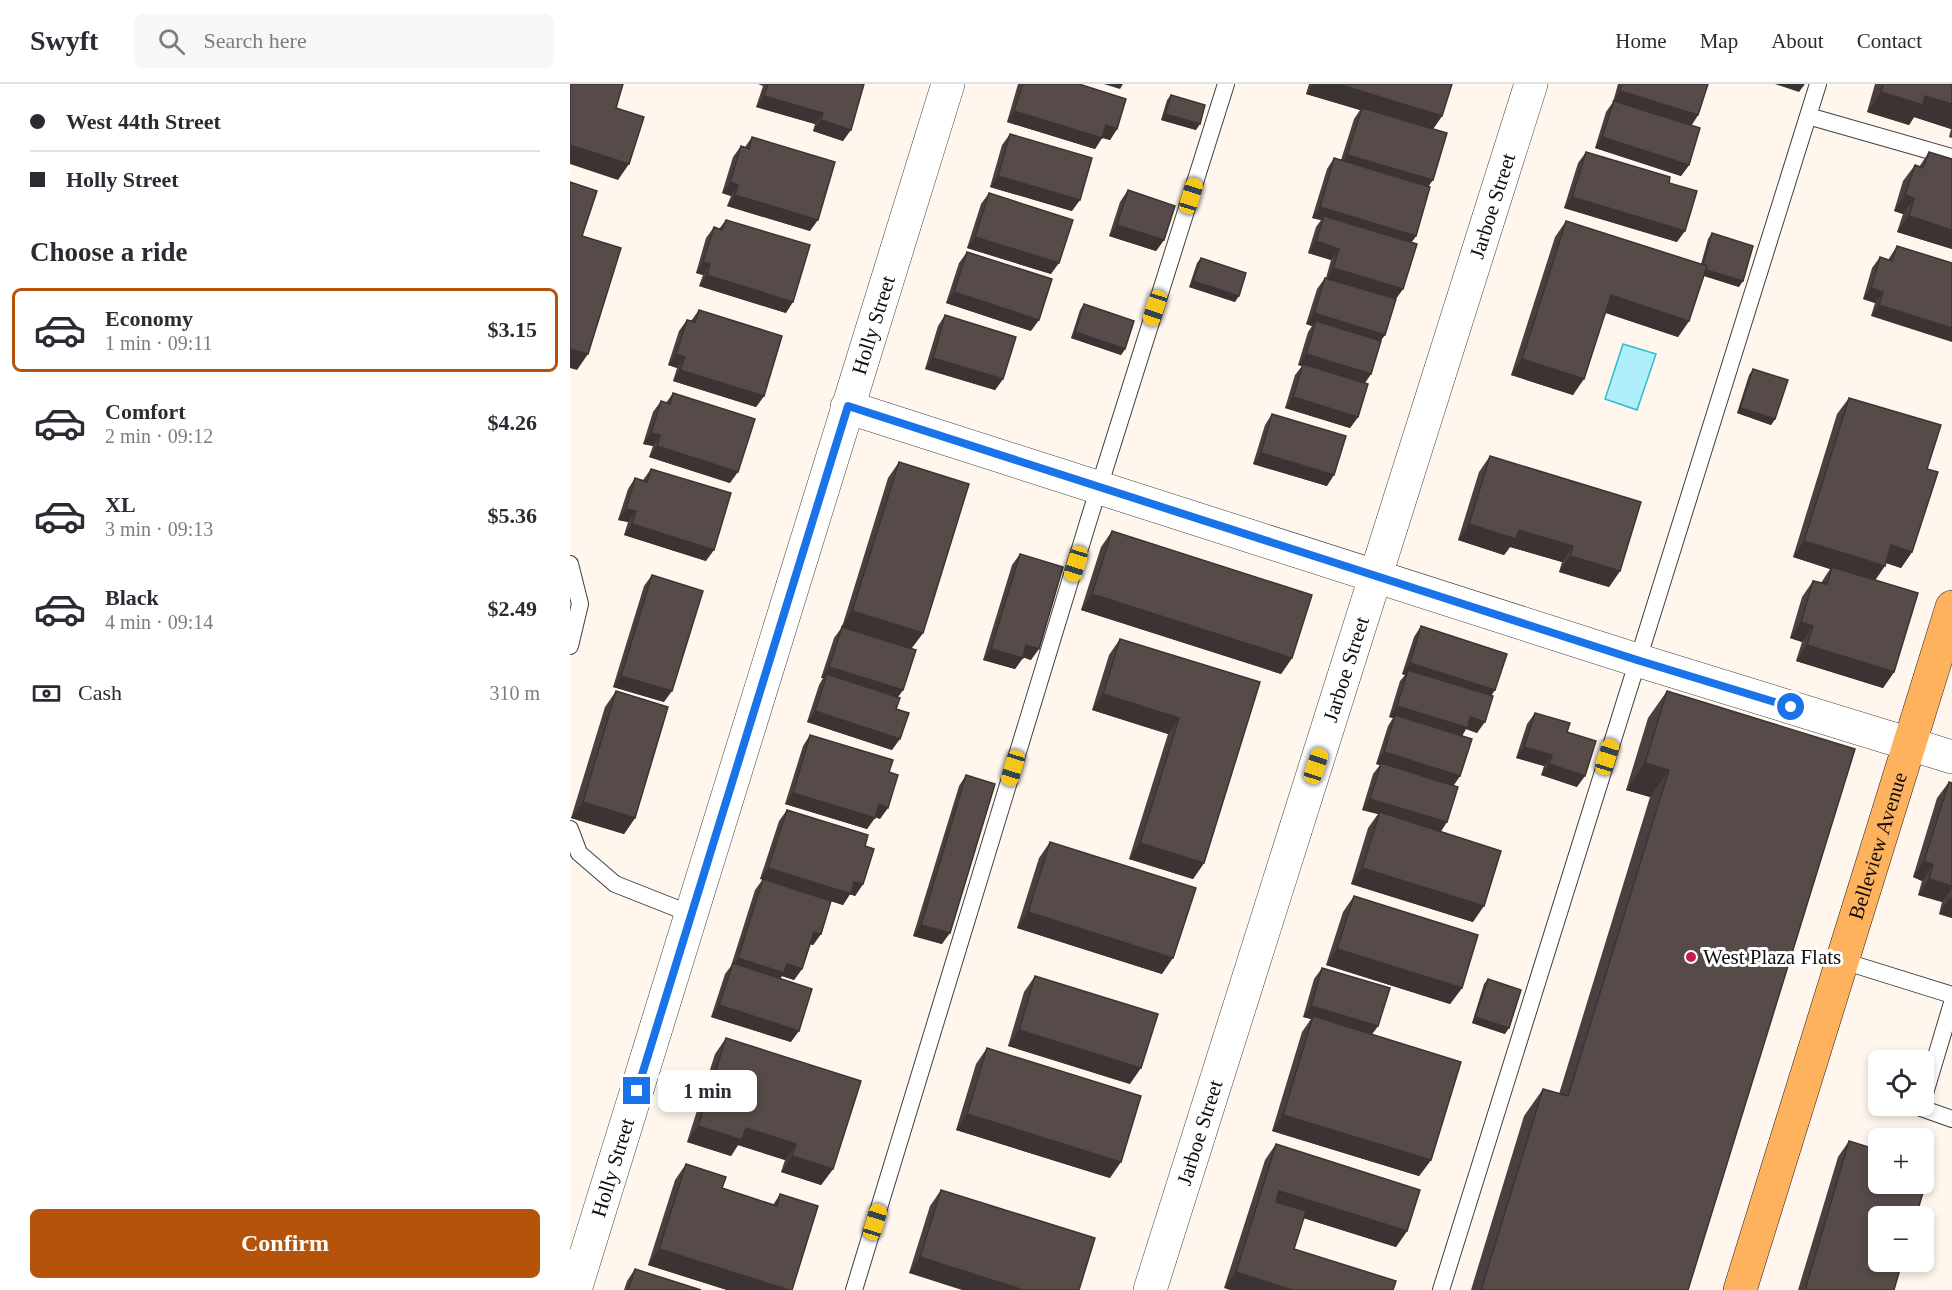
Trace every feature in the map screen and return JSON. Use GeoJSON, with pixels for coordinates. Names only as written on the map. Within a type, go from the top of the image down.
{"type":"FeatureCollection","features":[{"type":"Feature","properties":{"kind":"main road","name":"Belleview Avenue"},"geometry":{"type":"LineString","coordinates":[[1740,1290],[1952,607]]}},
{"type":"Feature","properties":{"kind":"street","name":"Holly Street"},"geometry":{"type":"LineString","coordinates":[[575,1290],[948,84]]}},
{"type":"Feature","properties":{"kind":"street","name":"Jarboe Street"},"geometry":{"type":"LineString","coordinates":[[1150,1290],[1531,84]]}},
{"type":"Feature","properties":{"kind":"street"},"geometry":{"type":"LineString","coordinates":[[848,406],[1637,660],[1952,757]]}},
{"type":"Feature","properties":{"kind":"lane"},"geometry":{"type":"LineString","coordinates":[[854,1290],[1099,488],[1226,84]]}},
{"type":"Feature","properties":{"kind":"lane"},"geometry":{"type":"LineString","coordinates":[[1441,1290],[1818,84]]}},
{"type":"Feature","properties":{"kind":"lane"},"geometry":{"type":"LineString","coordinates":[[1808,116],[1952,157]]}},
{"type":"Feature","properties":{"kind":"lane"},"geometry":{"type":"LineString","coordinates":[[570,564],[580,604],[570,646]]}},
{"type":"Feature","properties":{"kind":"lane"},"geometry":{"type":"LineString","coordinates":[[570,829],[579,853],[615,884],[691,914]]}},
{"type":"Feature","properties":{"kind":"lane"},"geometry":{"type":"LineString","coordinates":[[1843,961],[1952,995]]}},
{"type":"Feature","properties":{"kind":"lane"},"geometry":{"type":"LineString","coordinates":[[1934,1063],[1952,1003]]}},
{"type":"Feature","properties":{"kind":"lane"},"geometry":{"type":"LineString","coordinates":[[1934,1113],[1952,1119]]}},
{"type":"Feature","properties":{"kind":"water"},"geometry":{"type":"Polygon","coordinates":[[[1623,344],[1656,354],[1637,410],[1605,399],[1623,344]]]}},
{"type":"Feature","properties":{"kind":"building"},"geometry":{"type":"Polygon","coordinates":[[[570,84],[623,84],[616,108],[644,117],[629,164],[570,145],[570,84]]]}},
{"type":"Feature","properties":{"kind":"building"},"geometry":{"type":"Polygon","coordinates":[[[768,84],[864,84],[851,130],[821,120],[823,113],[764,96],[768,84]]]}},
{"type":"Feature","properties":{"kind":"building"},"geometry":{"type":"Polygon","coordinates":[[[1023,84],[1079,84],[1126,99],[1117,129],[1106,125],[1102,138],[1014,111],[1023,84]]]}},
{"type":"Feature","properties":{"kind":"building"},"geometry":{"type":"Polygon","coordinates":[[[1338,84],[1452,84],[1442,116],[1338,84]]]}},
{"type":"Feature","properties":{"kind":"building"},"geometry":{"type":"Polygon","coordinates":[[[1622,84],[1708,84],[1698,115],[1620,91],[1622,84]]]}},
{"type":"Feature","properties":{"kind":"building"},"geometry":{"type":"Polygon","coordinates":[[[1883,84],[1952,84],[1952,104],[1925,96],[1923,105],[1881,92],[1883,84]]]}},
{"type":"Feature","properties":{"kind":"building"},"geometry":{"type":"Polygon","coordinates":[[[1171,95],[1205,105],[1200,124],[1165,114],[1171,95]]]}},
{"type":"Feature","properties":{"kind":"building"},"geometry":{"type":"Polygon","coordinates":[[[1614,101],[1700,128],[1689,165],[1602,137],[1614,101]]]}},
{"type":"Feature","properties":{"kind":"building"},"geometry":{"type":"Polygon","coordinates":[[[1362,108],[1447,133],[1433,180],[1347,155],[1362,108]]]}},
{"type":"Feature","properties":{"kind":"building"},"geometry":{"type":"Polygon","coordinates":[[[1010,134],[1092,158],[1080,200],[998,176],[1010,134]]]}},
{"type":"Feature","properties":{"kind":"building"},"geometry":{"type":"Polygon","coordinates":[[[752,137],[835,162],[818,220],[735,195],[738,185],[730,182],[741,146],[749,149],[752,137]]]}},
{"type":"Feature","properties":{"kind":"building"},"geometry":{"type":"Polygon","coordinates":[[[1586,152],[1670,177],[1669,183],[1697,191],[1685,231],[1572,197],[1586,152]]]}},
{"type":"Feature","properties":{"kind":"building"},"geometry":{"type":"Polygon","coordinates":[[[1929,152],[1952,159],[1952,230],[1909,216],[1914,198],[1905,195],[1915,165],[1923,168],[1929,152]]]}},
{"type":"Feature","properties":{"kind":"building"},"geometry":{"type":"Polygon","coordinates":[[[1334,158],[1430,187],[1416,236],[1320,207],[1334,158]]]}},
{"type":"Feature","properties":{"kind":"building"},"geometry":{"type":"Polygon","coordinates":[[[570,182],[597,191],[582,236],[621,248],[588,354],[570,349],[570,182]]]}},
{"type":"Feature","properties":{"kind":"building"},"geometry":{"type":"Polygon","coordinates":[[[1128,190],[1175,206],[1164,240],[1117,225],[1128,190]]]}},
{"type":"Feature","properties":{"kind":"building"},"geometry":{"type":"Polygon","coordinates":[[[989,193],[1073,220],[1059,263],[975,237],[989,193]]]}},
{"type":"Feature","properties":{"kind":"building"},"geometry":{"type":"Polygon","coordinates":[[[1324,216],[1417,244],[1403,289],[1333,268],[1339,249],[1316,241],[1324,216]]]}},
{"type":"Feature","properties":{"kind":"building"},"geometry":{"type":"Polygon","coordinates":[[[726,220],[810,245],[793,302],[707,275],[710,264],[703,262],[714,227],[722,230],[726,220]]]}},
{"type":"Feature","properties":{"kind":"building"},"geometry":{"type":"Polygon","coordinates":[[[1566,221],[1707,266],[1689,321],[1611,295],[1584,379],[1522,359],[1566,221]]]}},
{"type":"Feature","properties":{"kind":"building"},"geometry":{"type":"Polygon","coordinates":[[[1712,233],[1753,246],[1743,281],[1706,270],[1707,266],[1703,264],[1712,233]]]}},
{"type":"Feature","properties":{"kind":"building"},"geometry":{"type":"Polygon","coordinates":[[[1897,246],[1952,263],[1952,328],[1879,305],[1883,292],[1871,288],[1880,257],[1892,261],[1897,246]]]}},
{"type":"Feature","properties":{"kind":"building"},"geometry":{"type":"Polygon","coordinates":[[[967,252],[1052,279],[1039,320],[954,292],[967,252]]]}},
{"type":"Feature","properties":{"kind":"building"},"geometry":{"type":"Polygon","coordinates":[[[1201,258],[1246,273],[1239,296],[1193,281],[1201,258]]]}},
{"type":"Feature","properties":{"kind":"building"},"geometry":{"type":"Polygon","coordinates":[[[1325,278],[1396,299],[1385,335],[1314,313],[1325,278]]]}},
{"type":"Feature","properties":{"kind":"building"},"geometry":{"type":"Polygon","coordinates":[[[1084,304],[1134,321],[1125,349],[1075,332],[1084,304]]]}},
{"type":"Feature","properties":{"kind":"building"},"geometry":{"type":"Polygon","coordinates":[[[699,310],[782,336],[764,396],[680,370],[685,357],[676,354],[687,320],[695,322],[699,310]]]}},
{"type":"Feature","properties":{"kind":"building"},"geometry":{"type":"Polygon","coordinates":[[[945,315],[1016,337],[1003,379],[933,358],[945,315]]]}},
{"type":"Feature","properties":{"kind":"building"},"geometry":{"type":"Polygon","coordinates":[[[1316,321],[1381,341],[1371,374],[1306,354],[1316,321]]]}},
{"type":"Feature","properties":{"kind":"building"},"geometry":{"type":"Polygon","coordinates":[[[1303,364],[1368,384],[1358,417],[1293,397],[1303,364]]]}},
{"type":"Feature","properties":{"kind":"building"},"geometry":{"type":"Polygon","coordinates":[[[1753,369],[1788,380],[1775,419],[1740,408],[1753,369]]]}},
{"type":"Feature","properties":{"kind":"building"},"geometry":{"type":"Polygon","coordinates":[[[673,393],[755,419],[738,472],[657,446],[660,435],[651,433],[661,401],[670,404],[673,393]]]}},
{"type":"Feature","properties":{"kind":"building"},"geometry":{"type":"Polygon","coordinates":[[[1849,398],[1941,425],[1927,469],[1938,472],[1912,552],[1891,545],[1885,566],[1804,541],[1849,398]]]}},
{"type":"Feature","properties":{"kind":"building"},"geometry":{"type":"Polygon","coordinates":[[[1272,414],[1346,436],[1334,475],[1261,453],[1272,414]]]}},
{"type":"Feature","properties":{"kind":"building"},"geometry":{"type":"Polygon","coordinates":[[[1490,456],[1641,502],[1620,571],[1570,556],[1573,546],[1519,530],[1516,539],[1469,524],[1490,456]]]}},
{"type":"Feature","properties":{"kind":"building"},"geometry":{"type":"Polygon","coordinates":[[[899,462],[969,484],[923,633],[852,611],[899,462]]]}},
{"type":"Feature","properties":{"kind":"building"},"geometry":{"type":"Polygon","coordinates":[[[651,469],[731,493],[714,550],[632,524],[636,511],[626,509],[635,478],[647,482],[651,469]]]}},
{"type":"Feature","properties":{"kind":"building"},"geometry":{"type":"Polygon","coordinates":[[[1112,531],[1312,595],[1292,658],[1092,594],[1112,531]]]}},
{"type":"Feature","properties":{"kind":"building"},"geometry":{"type":"Polygon","coordinates":[[[1020,554],[1063,567],[1039,649],[1026,645],[1023,658],[991,649],[1020,554]]]}},
{"type":"Feature","properties":{"kind":"building"},"geometry":{"type":"Polygon","coordinates":[[[1832,567],[1918,593],[1894,672],[1807,645],[1813,626],[1801,622],[1813,581],[1827,584],[1832,567]]]}},
{"type":"Feature","properties":{"kind":"building"},"geometry":{"type":"Polygon","coordinates":[[[652,575],[703,591],[672,691],[621,676],[652,575]]]}},
{"type":"Feature","properties":{"kind":"building"},"geometry":{"type":"Polygon","coordinates":[[[1421,626],[1507,654],[1495,690],[1410,663],[1421,626]]]}},
{"type":"Feature","properties":{"kind":"building"},"geometry":{"type":"Polygon","coordinates":[[[842,627],[916,650],[903,690],[829,667],[842,627]]]}},
{"type":"Feature","properties":{"kind":"building"},"geometry":{"type":"Polygon","coordinates":[[[1120,639],[1260,682],[1204,863],[1140,843],[1179,718],[1103,694],[1120,639]]]}},
{"type":"Feature","properties":{"kind":"building"},"geometry":{"type":"Polygon","coordinates":[[[1408,670],[1493,696],[1485,722],[1470,717],[1468,728],[1397,706],[1408,670]]]}},
{"type":"Feature","properties":{"kind":"building"},"geometry":{"type":"Polygon","coordinates":[[[827,674],[900,698],[896,709],[909,713],[900,739],[815,711],[827,674]]]}},
{"type":"Feature","properties":{"kind":"building"},"geometry":{"type":"Polygon","coordinates":[[[616,691],[668,707],[635,818],[583,802],[616,691]]]}},
{"type":"Feature","properties":{"kind":"building","name":"West Plaza Flats"},"geometry":{"type":"Polygon","coordinates":[[[1667,691],[1855,749],[1688,1290],[1481,1290],[1543,1089],[1568,1096],[1669,770],[1645,763],[1667,691]]]}},
{"type":"Feature","properties":{"kind":"building"},"geometry":{"type":"Polygon","coordinates":[[[1535,713],[1570,723],[1567,732],[1596,741],[1585,776],[1549,764],[1552,755],[1524,747],[1535,713]]]}},
{"type":"Feature","properties":{"kind":"building"},"geometry":{"type":"Polygon","coordinates":[[[1395,715],[1472,739],[1460,776],[1384,752],[1395,715]]]}},
{"type":"Feature","properties":{"kind":"building"},"geometry":{"type":"Polygon","coordinates":[[[810,735],[893,760],[889,772],[898,775],[888,808],[879,804],[875,818],[793,793],[810,735]]]}},
{"type":"Feature","properties":{"kind":"building"},"geometry":{"type":"Polygon","coordinates":[[[1381,763],[1458,787],[1447,822],[1370,799],[1381,763]]]}},
{"type":"Feature","properties":{"kind":"building"},"geometry":{"type":"Polygon","coordinates":[[[966,775],[995,784],[950,933],[921,925],[966,775]]]}},
{"type":"Feature","properties":{"kind":"building"},"geometry":{"type":"Polygon","coordinates":[[[1949,782],[1952,783],[1952,886],[1929,879],[1933,865],[1924,861],[1949,782]]]}},
{"type":"Feature","properties":{"kind":"building"},"geometry":{"type":"Polygon","coordinates":[[[787,810],[868,835],[865,846],[874,849],[863,884],[854,882],[851,894],[768,868],[787,810]]]}},
{"type":"Feature","properties":{"kind":"building"},"geometry":{"type":"Polygon","coordinates":[[[1380,812],[1501,851],[1484,906],[1362,868],[1380,812]]]}},
{"type":"Feature","properties":{"kind":"building"},"geometry":{"type":"Polygon","coordinates":[[[1050,842],[1196,888],[1173,958],[1028,912],[1050,842]]]}},
{"type":"Feature","properties":{"kind":"building"},"geometry":{"type":"Polygon","coordinates":[[[763,879],[831,901],[821,934],[814,932],[802,969],[787,964],[784,973],[738,958],[763,879]]]}},
{"type":"Feature","properties":{"kind":"building"},"geometry":{"type":"Polygon","coordinates":[[[1354,896],[1478,935],[1462,988],[1337,949],[1354,896]]]}},
{"type":"Feature","properties":{"kind":"building"},"geometry":{"type":"Polygon","coordinates":[[[733,963],[812,989],[799,1031],[719,1005],[733,963]]]}},
{"type":"Feature","properties":{"kind":"building"},"geometry":{"type":"Polygon","coordinates":[[[1322,968],[1390,988],[1378,1026],[1311,1006],[1322,968]]]}},
{"type":"Feature","properties":{"kind":"building"},"geometry":{"type":"Polygon","coordinates":[[[1035,976],[1158,1014],[1141,1068],[1019,1030],[1035,976]]]}},
{"type":"Feature","properties":{"kind":"building"},"geometry":{"type":"Polygon","coordinates":[[[1488,979],[1521,990],[1509,1028],[1475,1017],[1488,979]]]}},
{"type":"Feature","properties":{"kind":"building"},"geometry":{"type":"Polygon","coordinates":[[[1313,1016],[1461,1062],[1431,1160],[1283,1115],[1313,1016]]]}},
{"type":"Feature","properties":{"kind":"building"},"geometry":{"type":"Polygon","coordinates":[[[726,1038],[861,1081],[833,1169],[792,1156],[796,1144],[746,1128],[742,1140],[698,1126],[726,1038]]]}},
{"type":"Feature","properties":{"kind":"building"},"geometry":{"type":"Polygon","coordinates":[[[987,1048],[1141,1096],[1121,1162],[967,1114],[987,1048]]]}},
{"type":"Feature","properties":{"kind":"building"},"geometry":{"type":"Polygon","coordinates":[[[1849,1141],[1868,1147],[1868,1194],[1923,1194],[1919,1206],[1868,1206],[1868,1272],[1899,1272],[1894,1290],[1805,1290],[1849,1141]]]}},
{"type":"Feature","properties":{"kind":"building"},"geometry":{"type":"Polygon","coordinates":[[[1276,1144],[1420,1190],[1407,1231],[1279,1191],[1276,1202],[1306,1211],[1294,1249],[1396,1281],[1393,1290],[1292,1290],[1236,1272],[1276,1144]]]}},
{"type":"Feature","properties":{"kind":"building"},"geometry":{"type":"Polygon","coordinates":[[[686,1164],[726,1177],[722,1188],[777,1206],[780,1194],[818,1206],[792,1290],[659,1249],[686,1164]]]}},
{"type":"Feature","properties":{"kind":"building"},"geometry":{"type":"Polygon","coordinates":[[[941,1190],[1095,1238],[1079,1290],[1023,1290],[920,1257],[941,1190]]]}},
{"type":"Feature","properties":{"kind":"building"},"geometry":{"type":"Polygon","coordinates":[[[635,1269],[701,1290],[628,1290],[635,1269]]]}},
{"type":"Feature","properties":{"kind":"place","name":"West Plaza Flats"},"geometry":{"type":"Point","coordinates":[1691,957]}},
{"type":"Feature","properties":{"kind":"route"},"geometry":{"type":"LineString","coordinates":[[637,1091],[848,406],[1637,660],[1791,707]]}}]}
